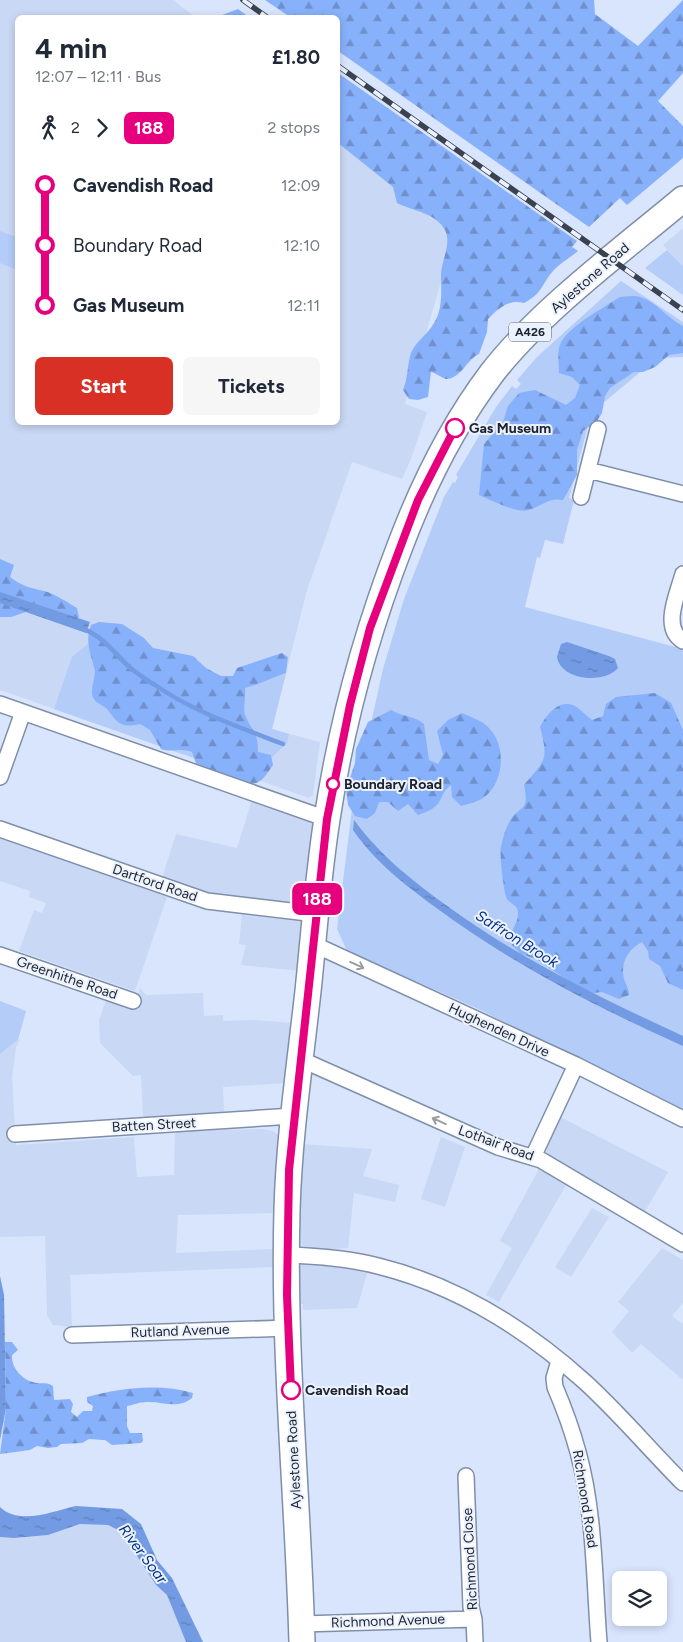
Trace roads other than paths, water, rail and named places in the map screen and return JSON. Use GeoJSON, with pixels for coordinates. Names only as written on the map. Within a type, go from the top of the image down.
{"type":"FeatureCollection","features":[{"type":"Feature","properties":{"kind":"main road","name":"Aylestone Road"},"geometry":{"type":"LineString","coordinates":[[301,1633],[287,1255],[287,1211],[293,1116],[327,819],[350,705],[370,628],[418,500],[453,431],[494,371],[560,303],[683,199]]}},
{"type":"Feature","properties":{"kind":"street"},"geometry":{"type":"LineString","coordinates":[[582,497],[598,429]]}},
{"type":"Feature","properties":{"kind":"street"},"geometry":{"type":"LineString","coordinates":[[588,470],[683,494]]}},
{"type":"Feature","properties":{"kind":"street"},"geometry":{"type":"LineString","coordinates":[[683,574],[672,619],[674,632],[683,641]]}},
{"type":"Feature","properties":{"kind":"street"},"geometry":{"type":"LineString","coordinates":[[0,704],[327,819]]}},
{"type":"Feature","properties":{"kind":"street"},"geometry":{"type":"LineString","coordinates":[[0,777],[22,712]]}},
{"type":"Feature","properties":{"kind":"street","name":"Dartford Road"},"geometry":{"type":"LineString","coordinates":[[0,830],[207,901],[316,914]]}},
{"type":"Feature","properties":{"kind":"street","name":"Hughenden Drive"},"geometry":{"type":"LineString","coordinates":[[312,944],[576,1066],[683,1119]]}},
{"type":"Feature","properties":{"kind":"street","name":"Greenhithe Road"},"geometry":{"type":"LineString","coordinates":[[0,955],[134,1001]]}},
{"type":"Feature","properties":{"kind":"street","name":"Lothair Road"},"geometry":{"type":"LineString","coordinates":[[300,1059],[498,1147],[533,1157],[683,1244]]}},
{"type":"Feature","properties":{"kind":"street"},"geometry":{"type":"LineString","coordinates":[[533,1157],[576,1066]]}},
{"type":"Feature","properties":{"kind":"street","name":"Batten Street"},"geometry":{"type":"LineString","coordinates":[[15,1134],[293,1116]]}},
{"type":"Feature","properties":{"kind":"street"},"geometry":{"type":"LineString","coordinates":[[287,1255],[362,1262],[426,1282],[464,1298],[495,1315],[559,1361],[614,1411],[683,1483]]}},
{"type":"Feature","properties":{"kind":"street","name":"Rutland Avenue"},"geometry":{"type":"LineString","coordinates":[[72,1335],[289,1328]]}},
{"type":"Feature","properties":{"kind":"street","name":"Richmond Road"},"geometry":{"type":"LineString","coordinates":[[559,1361],[554,1378],[555,1387],[579,1453],[594,1548],[599,1642]]}},
{"type":"Feature","properties":{"kind":"street","name":"Richmond Close"},"geometry":{"type":"LineString","coordinates":[[466,1476],[471,1607],[474,1619],[475,1642]]}},
{"type":"Feature","properties":{"kind":"street","name":"Richmond Avenue"},"geometry":{"type":"LineString","coordinates":[[301,1633],[474,1619]]}},
{"type":"Feature","properties":{"kind":"water"},"geometry":{"type":"Polygon","coordinates":[[[0,592],[90,622],[86,633],[0,603],[0,592]]]}},
{"type":"Feature","properties":{"kind":"water"},"geometry":{"type":"Polygon","coordinates":[[[567,642],[615,659],[618,668],[612,673],[594,678],[584,678],[566,671],[560,665],[557,657],[561,644],[567,642]]]}},
{"type":"Feature","properties":{"kind":"water"},"geometry":{"type":"Polygon","coordinates":[[[354,820],[374,844],[406,875],[471,923],[560,976],[683,1036],[683,1046],[618,1016],[555,983],[464,928],[412,890],[380,862],[353,830],[354,820]]]}},
{"type":"Feature","properties":{"kind":"water"},"geometry":{"type":"Polygon","coordinates":[[[0,1276],[4,1295],[6,1408],[0,1440],[0,1276]]]}},
{"type":"Feature","properties":{"kind":"water","name":"River Soar"},"geometry":{"type":"Polygon","coordinates":[[[76,1506],[122,1509],[141,1524],[157,1560],[172,1578],[203,1642],[186,1642],[167,1595],[156,1585],[118,1530],[108,1525],[80,1524],[48,1535],[14,1538],[0,1537],[0,1507],[8,1513],[17,1516],[27,1516],[47,1514],[76,1506]]]}},
{"type":"Feature","properties":{"kind":"waterway","name":"Saffron Brook"},"geometry":{"type":"LineString","coordinates":[[83,629],[96,635],[130,668],[170,695],[217,718],[283,744]]}},
{"type":"Feature","properties":{"kind":"railway"},"geometry":{"type":"LineString","coordinates":[[243,0],[264,15]]}},
{"type":"Feature","properties":{"kind":"railway"},"geometry":{"type":"LineString","coordinates":[[340,67],[683,310]]}},
{"type":"Feature","properties":{"kind":"place","name":"Gas Museum"},"geometry":{"type":"Point","coordinates":[455,428]}},
{"type":"Feature","properties":{"kind":"place","name":"Boundary Road"},"geometry":{"type":"Point","coordinates":[333,784]}},
{"type":"Feature","properties":{"kind":"place","name":"Cavendish Road"},"geometry":{"type":"Point","coordinates":[291,1390]}}]}
